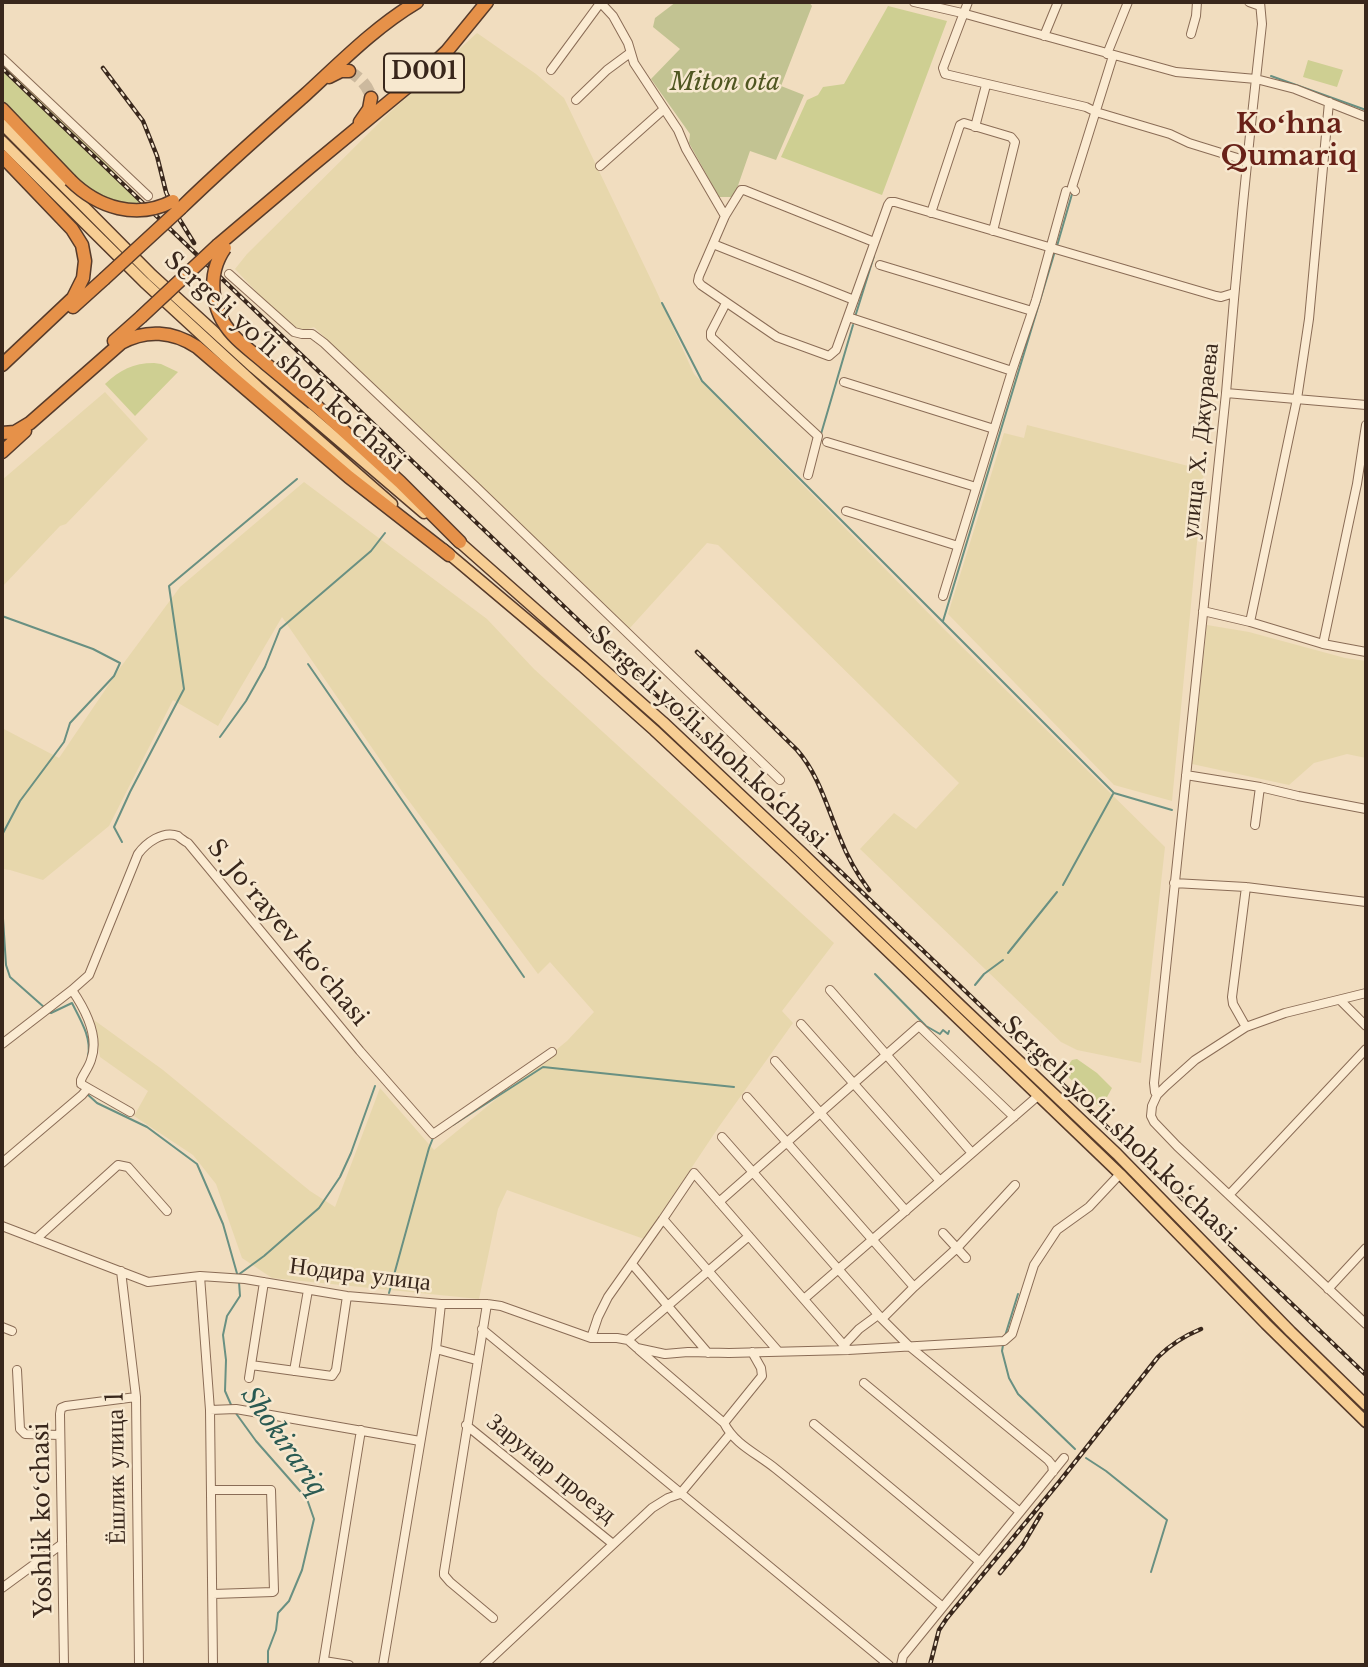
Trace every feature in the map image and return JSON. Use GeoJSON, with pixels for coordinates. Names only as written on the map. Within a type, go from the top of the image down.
{"type":"FeatureCollection","features":[{"type":"Feature","properties":{"kind":"highway","name":"D001"},"geometry":{"type":"LineString","coordinates":[[2,365],[73,308],[177,205],[339,62],[394,17],[417,2]]}},
{"type":"Feature","properties":{"kind":"highway","name":"D001"},"geometry":{"type":"LineString","coordinates":[[222,247],[309,168],[436,62],[486,2]]}},
{"type":"Feature","properties":{"kind":"highway"},"geometry":{"type":"LineString","coordinates":[[306,93],[338,71],[349,71]]}},
{"type":"Feature","properties":{"kind":"highway"},"geometry":{"type":"LineString","coordinates":[[351,133],[366,113],[371,98]]}},
{"type":"Feature","properties":{"kind":"highway"},"geometry":{"type":"LineString","coordinates":[[2,109],[70,180],[96,201],[117,209],[136,211],[177,205]]}},
{"type":"Feature","properties":{"kind":"highway"},"geometry":{"type":"LineString","coordinates":[[2,156],[72,229],[82,245],[85,261],[83,278],[73,298],[2,365]]}},
{"type":"Feature","properties":{"kind":"highway"},"geometry":{"type":"LineString","coordinates":[[222,247],[214,281],[215,299],[222,320],[236,337],[400,482],[460,542]]}},
{"type":"Feature","properties":{"kind":"highway"},"geometry":{"type":"LineString","coordinates":[[2,433],[21,429],[54,403],[93,360],[222,247]]}},
{"type":"Feature","properties":{"kind":"highway"},"geometry":{"type":"LineString","coordinates":[[2,452],[114,348],[128,339],[153,333],[171,335],[197,347],[349,477],[449,555]]}},
{"type":"Feature","properties":{"kind":"main road","name":"Sergeli yo‘li shoh ko‘chasi"},"geometry":{"type":"LineString","coordinates":[[2,124],[152,275],[254,368],[460,542],[663,722],[1117,1154],[1366,1405]]}},
{"type":"Feature","properties":{"kind":"main road","name":"Sergeli yo‘li shoh ko‘chasi"},"geometry":{"type":"LineString","coordinates":[[2,141],[144,282],[258,387],[654,730],[1120,1174],[1366,1422]]}},
{"type":"Feature","properties":{"kind":"street"},"geometry":{"type":"LineString","coordinates":[[551,70],[600,2],[613,16],[628,43],[634,62],[678,130],[725,216]]}},
{"type":"Feature","properties":{"kind":"street"},"geometry":{"type":"LineString","coordinates":[[914,2],[1176,72],[1256,79],[1295,89],[1366,117]]}},
{"type":"Feature","properties":{"kind":"street"},"geometry":{"type":"LineString","coordinates":[[968,2],[943,68],[945,74],[1086,107],[1247,161]]}},
{"type":"Feature","properties":{"kind":"street"},"geometry":{"type":"LineString","coordinates":[[1044,36],[1058,2]]}},
{"type":"Feature","properties":{"kind":"street"},"geometry":{"type":"LineString","coordinates":[[943,596],[1032,311],[1049,247],[1072,187],[1128,2]]}},
{"type":"Feature","properties":{"kind":"street"},"geometry":{"type":"LineString","coordinates":[[1191,34],[1197,2]]}},
{"type":"Feature","properties":{"kind":"street"},"geometry":{"type":"LineString","coordinates":[[1249,2],[1260,4]]}},
{"type":"Feature","properties":{"kind":"street","name":"улица Х. Джураева"},"geometry":{"type":"LineString","coordinates":[[1229,1195],[1154,1122],[1151,1110],[1157,1095],[1154,1083],[1226,393],[1262,24],[1260,4]]}},
{"type":"Feature","properties":{"kind":"street"},"geometry":{"type":"LineString","coordinates":[[576,100],[630,52]]}},
{"type":"Feature","properties":{"kind":"street"},"geometry":{"type":"LineString","coordinates":[[2,58],[148,196]]}},
{"type":"Feature","properties":{"kind":"street"},"geometry":{"type":"LineString","coordinates":[[975,127],[986,85]]}},
{"type":"Feature","properties":{"kind":"street"},"geometry":{"type":"LineString","coordinates":[[1250,622],[1297,399],[1309,318],[1329,102]]}},
{"type":"Feature","properties":{"kind":"street"},"geometry":{"type":"LineString","coordinates":[[600,166],[664,109]]}},
{"type":"Feature","properties":{"kind":"street"},"geometry":{"type":"LineString","coordinates":[[932,213],[958,127],[964,123],[1011,137],[1015,142],[993,231]]}},
{"type":"Feature","properties":{"kind":"street"},"geometry":{"type":"LineString","coordinates":[[874,242],[744,190],[739,192],[725,216],[698,281],[777,337],[826,355],[833,354],[888,205],[895,202],[1216,296],[1234,293]]}},
{"type":"Feature","properties":{"kind":"street"},"geometry":{"type":"LineString","coordinates":[[713,244],[854,300]]}},
{"type":"Feature","properties":{"kind":"street"},"geometry":{"type":"LineString","coordinates":[[880,265],[1032,311]]}},
{"type":"Feature","properties":{"kind":"street"},"geometry":{"type":"LineString","coordinates":[[229,274],[293,332],[312,334],[324,343],[780,780]]}},
{"type":"Feature","properties":{"kind":"street"},"geometry":{"type":"LineString","coordinates":[[726,303],[710,337],[818,436],[808,475]]}},
{"type":"Feature","properties":{"kind":"street"},"geometry":{"type":"LineString","coordinates":[[848,317],[1012,371]]}},
{"type":"Feature","properties":{"kind":"street"},"geometry":{"type":"LineString","coordinates":[[844,382],[994,429]]}},
{"type":"Feature","properties":{"kind":"street"},"geometry":{"type":"LineString","coordinates":[[1226,393],[1366,405]]}},
{"type":"Feature","properties":{"kind":"street"},"geometry":{"type":"LineString","coordinates":[[1323,644],[1357,484],[1366,425]]}},
{"type":"Feature","properties":{"kind":"street"},"geometry":{"type":"LineString","coordinates":[[827,442],[976,488]]}},
{"type":"Feature","properties":{"kind":"street"},"geometry":{"type":"LineString","coordinates":[[846,510],[958,546]]}},
{"type":"Feature","properties":{"kind":"street"},"geometry":{"type":"LineString","coordinates":[[1203,611],[1323,644],[1366,652]]}},
{"type":"Feature","properties":{"kind":"street"},"geometry":{"type":"LineString","coordinates":[[1186,775],[1366,809]]}},
{"type":"Feature","properties":{"kind":"street"},"geometry":{"type":"LineString","coordinates":[[1255,825],[1260,787]]}},
{"type":"Feature","properties":{"kind":"street","name":"S. Joʻrayev koʻchasi"},"geometry":{"type":"LineString","coordinates":[[2,1044],[85,980],[138,854],[150,841],[175,835],[188,844],[351,1041],[433,1134],[552,1052]]}},
{"type":"Feature","properties":{"kind":"street"},"geometry":{"type":"LineString","coordinates":[[1174,883],[1246,887],[1366,902]]}},
{"type":"Feature","properties":{"kind":"street"},"geometry":{"type":"LineString","coordinates":[[1246,887],[1233,1004],[1247,1027]]}},
{"type":"Feature","properties":{"kind":"street"},"geometry":{"type":"LineString","coordinates":[[72,990],[91,1027],[93,1051],[80,1082],[130,1112]]}},
{"type":"Feature","properties":{"kind":"street"},"geometry":{"type":"LineString","coordinates":[[830,990],[972,1153]]}},
{"type":"Feature","properties":{"kind":"street"},"geometry":{"type":"LineString","coordinates":[[1157,1095],[1195,1060],[1247,1027],[1285,1013],[1366,993]]}},
{"type":"Feature","properties":{"kind":"street"},"geometry":{"type":"LineString","coordinates":[[1340,1000],[1366,1026]]}},
{"type":"Feature","properties":{"kind":"street"},"geometry":{"type":"LineString","coordinates":[[801,1024],[940,1181]]}},
{"type":"Feature","properties":{"kind":"street"},"geometry":{"type":"LineString","coordinates":[[719,1202],[919,1026],[1014,1117]]}},
{"type":"Feature","properties":{"kind":"street"},"geometry":{"type":"LineString","coordinates":[[1366,1049],[1229,1195],[1366,1324]]}},
{"type":"Feature","properties":{"kind":"street"},"geometry":{"type":"LineString","coordinates":[[775,1062],[906,1211]]}},
{"type":"Feature","properties":{"kind":"street"},"geometry":{"type":"LineString","coordinates":[[2,1163],[88,1088]]}},
{"type":"Feature","properties":{"kind":"street"},"geometry":{"type":"LineString","coordinates":[[804,1299],[1038,1095]]}},
{"type":"Feature","properties":{"kind":"street"},"geometry":{"type":"LineString","coordinates":[[747,1097],[914,1287]]}},
{"type":"Feature","properties":{"kind":"street"},"geometry":{"type":"LineString","coordinates":[[722,1137],[880,1317],[909,1346],[1048,1460],[1053,1472]]}},
{"type":"Feature","properties":{"kind":"street"},"geometry":{"type":"LineString","coordinates":[[36,1239],[118,1165],[128,1167],[167,1211]]}},
{"type":"Feature","properties":{"kind":"street"},"geometry":{"type":"LineString","coordinates":[[591,1338],[608,1297],[694,1173],[846,1347]]}},
{"type":"Feature","properties":{"kind":"street"},"geometry":{"type":"LineString","coordinates":[[637,1348],[665,1354],[778,1352],[1005,1340],[1012,1334],[1034,1265],[1057,1230],[1089,1207],[1120,1174]]}},
{"type":"Feature","properties":{"kind":"street"},"geometry":{"type":"LineString","coordinates":[[846,1347],[859,1329],[880,1317],[957,1248],[1015,1185]]}},
{"type":"Feature","properties":{"kind":"street"},"geometry":{"type":"LineString","coordinates":[[663,1219],[778,1352]]}},
{"type":"Feature","properties":{"kind":"street"},"geometry":{"type":"LineString","coordinates":[[2,1226],[148,1283]]}},
{"type":"Feature","properties":{"kind":"street"},"geometry":{"type":"LineString","coordinates":[[943,1233],[966,1258]]}},
{"type":"Feature","properties":{"kind":"street"},"geometry":{"type":"LineString","coordinates":[[749,1236],[628,1340],[724,1423],[730,1434],[744,1446],[775,1467],[943,1607]]}},
{"type":"Feature","properties":{"kind":"street"},"geometry":{"type":"LineString","coordinates":[[1328,1289],[1366,1248]]}},
{"type":"Feature","properties":{"kind":"street"},"geometry":{"type":"LineString","coordinates":[[632,1264],[708,1353]]}},
{"type":"Feature","properties":{"kind":"street","name":"Ёшлик улица 1"},"geometry":{"type":"LineString","coordinates":[[121,1271],[136,1397],[139,1665]]}},
{"type":"Feature","properties":{"kind":"street"},"geometry":{"type":"LineString","coordinates":[[200,1276],[210,1410],[213,1665]]}},
{"type":"Feature","properties":{"kind":"street","name":"Нодира улица"},"geometry":{"type":"LineString","coordinates":[[122,1286],[200,1276],[264,1282],[347,1296],[441,1304],[487,1304],[501,1306],[591,1338],[628,1340]]}},
{"type":"Feature","properties":{"kind":"street"},"geometry":{"type":"LineString","coordinates":[[249,1378],[264,1282]]}},
{"type":"Feature","properties":{"kind":"street"},"geometry":{"type":"LineString","coordinates":[[294,1371],[307,1290]]}},
{"type":"Feature","properties":{"kind":"street"},"geometry":{"type":"LineString","coordinates":[[251,1365],[329,1376],[335,1373],[347,1296]]}},
{"type":"Feature","properties":{"kind":"street"},"geometry":{"type":"LineString","coordinates":[[383,1665],[436,1349],[441,1304]]}},
{"type":"Feature","properties":{"kind":"street"},"geometry":{"type":"LineString","coordinates":[[487,1304],[444,1575],[493,1618]]}},
{"type":"Feature","properties":{"kind":"street"},"geometry":{"type":"LineString","coordinates":[[2,1327],[12,1331]]}},
{"type":"Feature","properties":{"kind":"street"},"geometry":{"type":"LineString","coordinates":[[482,1329],[889,1665]]}},
{"type":"Feature","properties":{"kind":"street"},"geometry":{"type":"LineString","coordinates":[[436,1349],[477,1360]]}},
{"type":"Feature","properties":{"kind":"street"},"geometry":{"type":"LineString","coordinates":[[724,1423],[762,1376],[761,1368],[752,1352]]}},
{"type":"Feature","properties":{"kind":"street"},"geometry":{"type":"LineString","coordinates":[[17,1370],[20,1429],[25,1434],[60,1435]]}},
{"type":"Feature","properties":{"kind":"street"},"geometry":{"type":"LineString","coordinates":[[864,1384],[1020,1512]]}},
{"type":"Feature","properties":{"kind":"street","name":"Yoshlik koʻchasi"},"geometry":{"type":"LineString","coordinates":[[64,1665],[61,1408],[136,1397]]}},
{"type":"Feature","properties":{"kind":"street"},"geometry":{"type":"LineString","coordinates":[[210,1410],[231,1409],[420,1441]]}},
{"type":"Feature","properties":{"kind":"street"},"geometry":{"type":"LineString","coordinates":[[814,1424],[980,1562]]}},
{"type":"Feature","properties":{"kind":"street","name":"Зарунар проезд"},"geometry":{"type":"LineString","coordinates":[[466,1425],[613,1544]]}},
{"type":"Feature","properties":{"kind":"street"},"geometry":{"type":"LineString","coordinates":[[349,1665],[323,1663],[361,1430]]}},
{"type":"Feature","properties":{"kind":"street"},"geometry":{"type":"LineString","coordinates":[[484,1665],[652,1508],[680,1494],[730,1434]]}},
{"type":"Feature","properties":{"kind":"street"},"geometry":{"type":"LineString","coordinates":[[901,1665],[903,1656],[1064,1458]]}},
{"type":"Feature","properties":{"kind":"street"},"geometry":{"type":"LineString","coordinates":[[212,1490],[271,1490],[274,1591],[213,1594]]}},
{"type":"Feature","properties":{"kind":"street"},"geometry":{"type":"LineString","coordinates":[[2,1588],[62,1544]]}},
{"type":"Feature","properties":{"kind":"shaded area"},"geometry":{"type":"Polygon","coordinates":[[[477,33],[536,74],[564,98],[694,374],[944,629],[1165,847],[1141,1063],[1077,1050],[1061,1042],[860,849],[894,813],[916,829],[959,783],[718,545],[707,543],[629,629],[314,327],[305,330],[293,328],[235,269],[387,115],[477,33]]]}},
{"type":"Feature","properties":{"kind":"shaded area"},"geometry":{"type":"Polygon","coordinates":[[[105,392],[148,439],[2,587],[2,480],[105,392]]]}},
{"type":"Feature","properties":{"kind":"shaded area"},"geometry":{"type":"Polygon","coordinates":[[[1027,425],[1204,470],[1172,801],[1114,785],[948,614],[1004,433],[1024,438],[1027,425]]]}},
{"type":"Feature","properties":{"kind":"shaded area"},"geometry":{"type":"Polygon","coordinates":[[[304,482],[487,619],[534,669],[834,943],[782,1011],[793,1023],[718,1128],[644,1239],[507,1190],[498,1209],[479,1299],[272,1278],[242,1258],[216,1184],[193,1155],[134,1116],[148,1091],[100,1057],[94,1020],[163,1070],[310,1191],[335,1207],[380,1088],[434,1150],[567,1041],[594,1012],[550,962],[538,974],[403,793],[282,617],[218,726],[173,700],[109,826],[43,880],[2,869],[2,728],[59,758],[120,668],[180,587],[304,482]]]}},
{"type":"Feature","properties":{"kind":"shaded area"},"geometry":{"type":"Polygon","coordinates":[[[1207,625],[1249,632],[1345,658],[1366,661],[1366,758],[1347,754],[1314,763],[1289,785],[1192,764],[1207,625]]]}},
{"type":"Feature","properties":{"kind":"green space","name":"Miton ota"},"geometry":{"type":"Polygon","coordinates":[[[676,2],[809,2],[812,6],[781,86],[804,95],[776,160],[750,151],[734,197],[719,197],[689,143],[690,134],[651,79],[680,49],[653,27],[655,18],[676,2]]]}},
{"type":"Feature","properties":{"kind":"green space"},"geometry":{"type":"Polygon","coordinates":[[[888,6],[947,21],[882,195],[781,157],[807,100],[818,95],[823,87],[844,84],[888,6]]]}},
{"type":"Feature","properties":{"kind":"green space"},"geometry":{"type":"Polygon","coordinates":[[[1308,60],[1343,70],[1337,87],[1303,77],[1308,60]]]}},
{"type":"Feature","properties":{"kind":"green space"},"geometry":{"type":"Polygon","coordinates":[[[2,63],[112,169],[141,205],[108,201],[80,182],[2,100],[2,63]]]}},
{"type":"Feature","properties":{"kind":"green space"},"geometry":{"type":"Polygon","coordinates":[[[154,363],[178,372],[135,416],[105,384],[127,368],[154,363]]]}},
{"type":"Feature","properties":{"kind":"green space"},"geometry":{"type":"Polygon","coordinates":[[[1077,1059],[1112,1088],[1101,1108],[1063,1072],[1072,1060],[1077,1059]]]}},
{"type":"Feature","properties":{"kind":"waterway"},"geometry":{"type":"LineString","coordinates":[[1271,76],[1366,110]]}},
{"type":"Feature","properties":{"kind":"waterway"},"geometry":{"type":"LineString","coordinates":[[1057,246],[1072,194]]}},
{"type":"Feature","properties":{"kind":"waterway"},"geometry":{"type":"LineString","coordinates":[[943,621],[1055,251]]}},
{"type":"Feature","properties":{"kind":"waterway"},"geometry":{"type":"LineString","coordinates":[[855,317],[874,256]]}},
{"type":"Feature","properties":{"kind":"waterway"},"geometry":{"type":"LineString","coordinates":[[662,303],[702,381],[1114,793],[1172,810]]}},
{"type":"Feature","properties":{"kind":"waterway"},"geometry":{"type":"LineString","coordinates":[[821,434],[853,325]]}},
{"type":"Feature","properties":{"kind":"waterway"},"geometry":{"type":"LineString","coordinates":[[122,842],[114,827],[184,689],[169,586],[297,479]]}},
{"type":"Feature","properties":{"kind":"waterway"},"geometry":{"type":"LineString","coordinates":[[220,737],[246,701],[265,667],[280,629],[371,551],[385,533]]}},
{"type":"Feature","properties":{"kind":"waterway","name":"Shokirariq"},"geometry":{"type":"LineString","coordinates":[[2,616],[93,649],[120,663],[114,676],[70,723],[64,742],[20,801],[2,835]]}},
{"type":"Feature","properties":{"kind":"waterway"},"geometry":{"type":"LineString","coordinates":[[308,664],[524,977]]}},
{"type":"Feature","properties":{"kind":"waterway"},"geometry":{"type":"LineString","coordinates":[[1063,885],[1113,794]]}},
{"type":"Feature","properties":{"kind":"waterway"},"geometry":{"type":"LineString","coordinates":[[1008,953],[1057,892]]}},
{"type":"Feature","properties":{"kind":"waterway","name":"Shokirariq"},"geometry":{"type":"LineString","coordinates":[[2,903],[6,965],[10,977],[45,1008]]}},
{"type":"Feature","properties":{"kind":"waterway"},"geometry":{"type":"LineString","coordinates":[[975,985],[984,974],[1003,960]]}},
{"type":"Feature","properties":{"kind":"waterway"},"geometry":{"type":"LineString","coordinates":[[875,974],[926,1026],[940,1034],[943,1030],[948,1034],[949,1031]]}},
{"type":"Feature","properties":{"kind":"waterway","name":"Shokirariq"},"geometry":{"type":"LineString","coordinates":[[49,1012],[72,1003],[87,1036],[88,1056]]}},
{"type":"Feature","properties":{"kind":"waterway"},"geometry":{"type":"LineString","coordinates":[[453,1125],[543,1067],[734,1087]]}},
{"type":"Feature","properties":{"kind":"waterway"},"geometry":{"type":"LineString","coordinates":[[238,1275],[319,1208],[340,1177],[375,1086]]}},
{"type":"Feature","properties":{"kind":"waterway","name":"Shokirariq"},"geometry":{"type":"LineString","coordinates":[[86,1093],[97,1103],[147,1127],[197,1164],[223,1224],[238,1277]]}},
{"type":"Feature","properties":{"kind":"waterway"},"geometry":{"type":"LineString","coordinates":[[389,1293],[433,1138]]}},
{"type":"Feature","properties":{"kind":"waterway","name":"Shokirariq"},"geometry":{"type":"LineString","coordinates":[[232,1407],[225,1391],[226,1360],[223,1335],[227,1316],[240,1296],[239,1282]]}},
{"type":"Feature","properties":{"kind":"waterway"},"geometry":{"type":"LineString","coordinates":[[1005,1336],[1018,1294]]}},
{"type":"Feature","properties":{"kind":"waterway"},"geometry":{"type":"LineString","coordinates":[[1003,1345],[1009,1378],[1018,1394],[1075,1449]]}},
{"type":"Feature","properties":{"kind":"waterway","name":"Shokirariq"},"geometry":{"type":"LineString","coordinates":[[235,1412],[256,1441],[307,1499],[314,1519],[302,1570],[289,1601],[278,1613],[276,1630],[268,1651],[268,1665]]}},
{"type":"Feature","properties":{"kind":"waterway"},"geometry":{"type":"LineString","coordinates":[[1086,1458],[1167,1520],[1151,1572]]}},
{"type":"Feature","properties":{"kind":"tunnel"},"geometry":{"type":"LineString","coordinates":[[349,71],[363,82],[371,98]]}},
{"type":"Feature","properties":{"kind":"railway"},"geometry":{"type":"LineString","coordinates":[[2,68],[1366,1375]]}},
{"type":"Feature","properties":{"kind":"railway"},"geometry":{"type":"LineString","coordinates":[[103,68],[143,121],[173,209],[194,243]]}},
{"type":"Feature","properties":{"kind":"railway"},"geometry":{"type":"LineString","coordinates":[[697,652],[805,760],[822,792],[849,858],[869,890]]}},
{"type":"Feature","properties":{"kind":"railway"},"geometry":{"type":"LineString","coordinates":[[930,1665],[939,1630],[947,1618],[1158,1357],[1178,1341],[1201,1329]]}},
{"type":"Feature","properties":{"kind":"railway"},"geometry":{"type":"LineString","coordinates":[[1000,1573],[1022,1546],[1041,1514]]}},
{"type":"Feature","properties":{"kind":"district","name":"Koʻhna Qumariq"},"geometry":{"type":"Point","coordinates":[1289,141]}}]}
